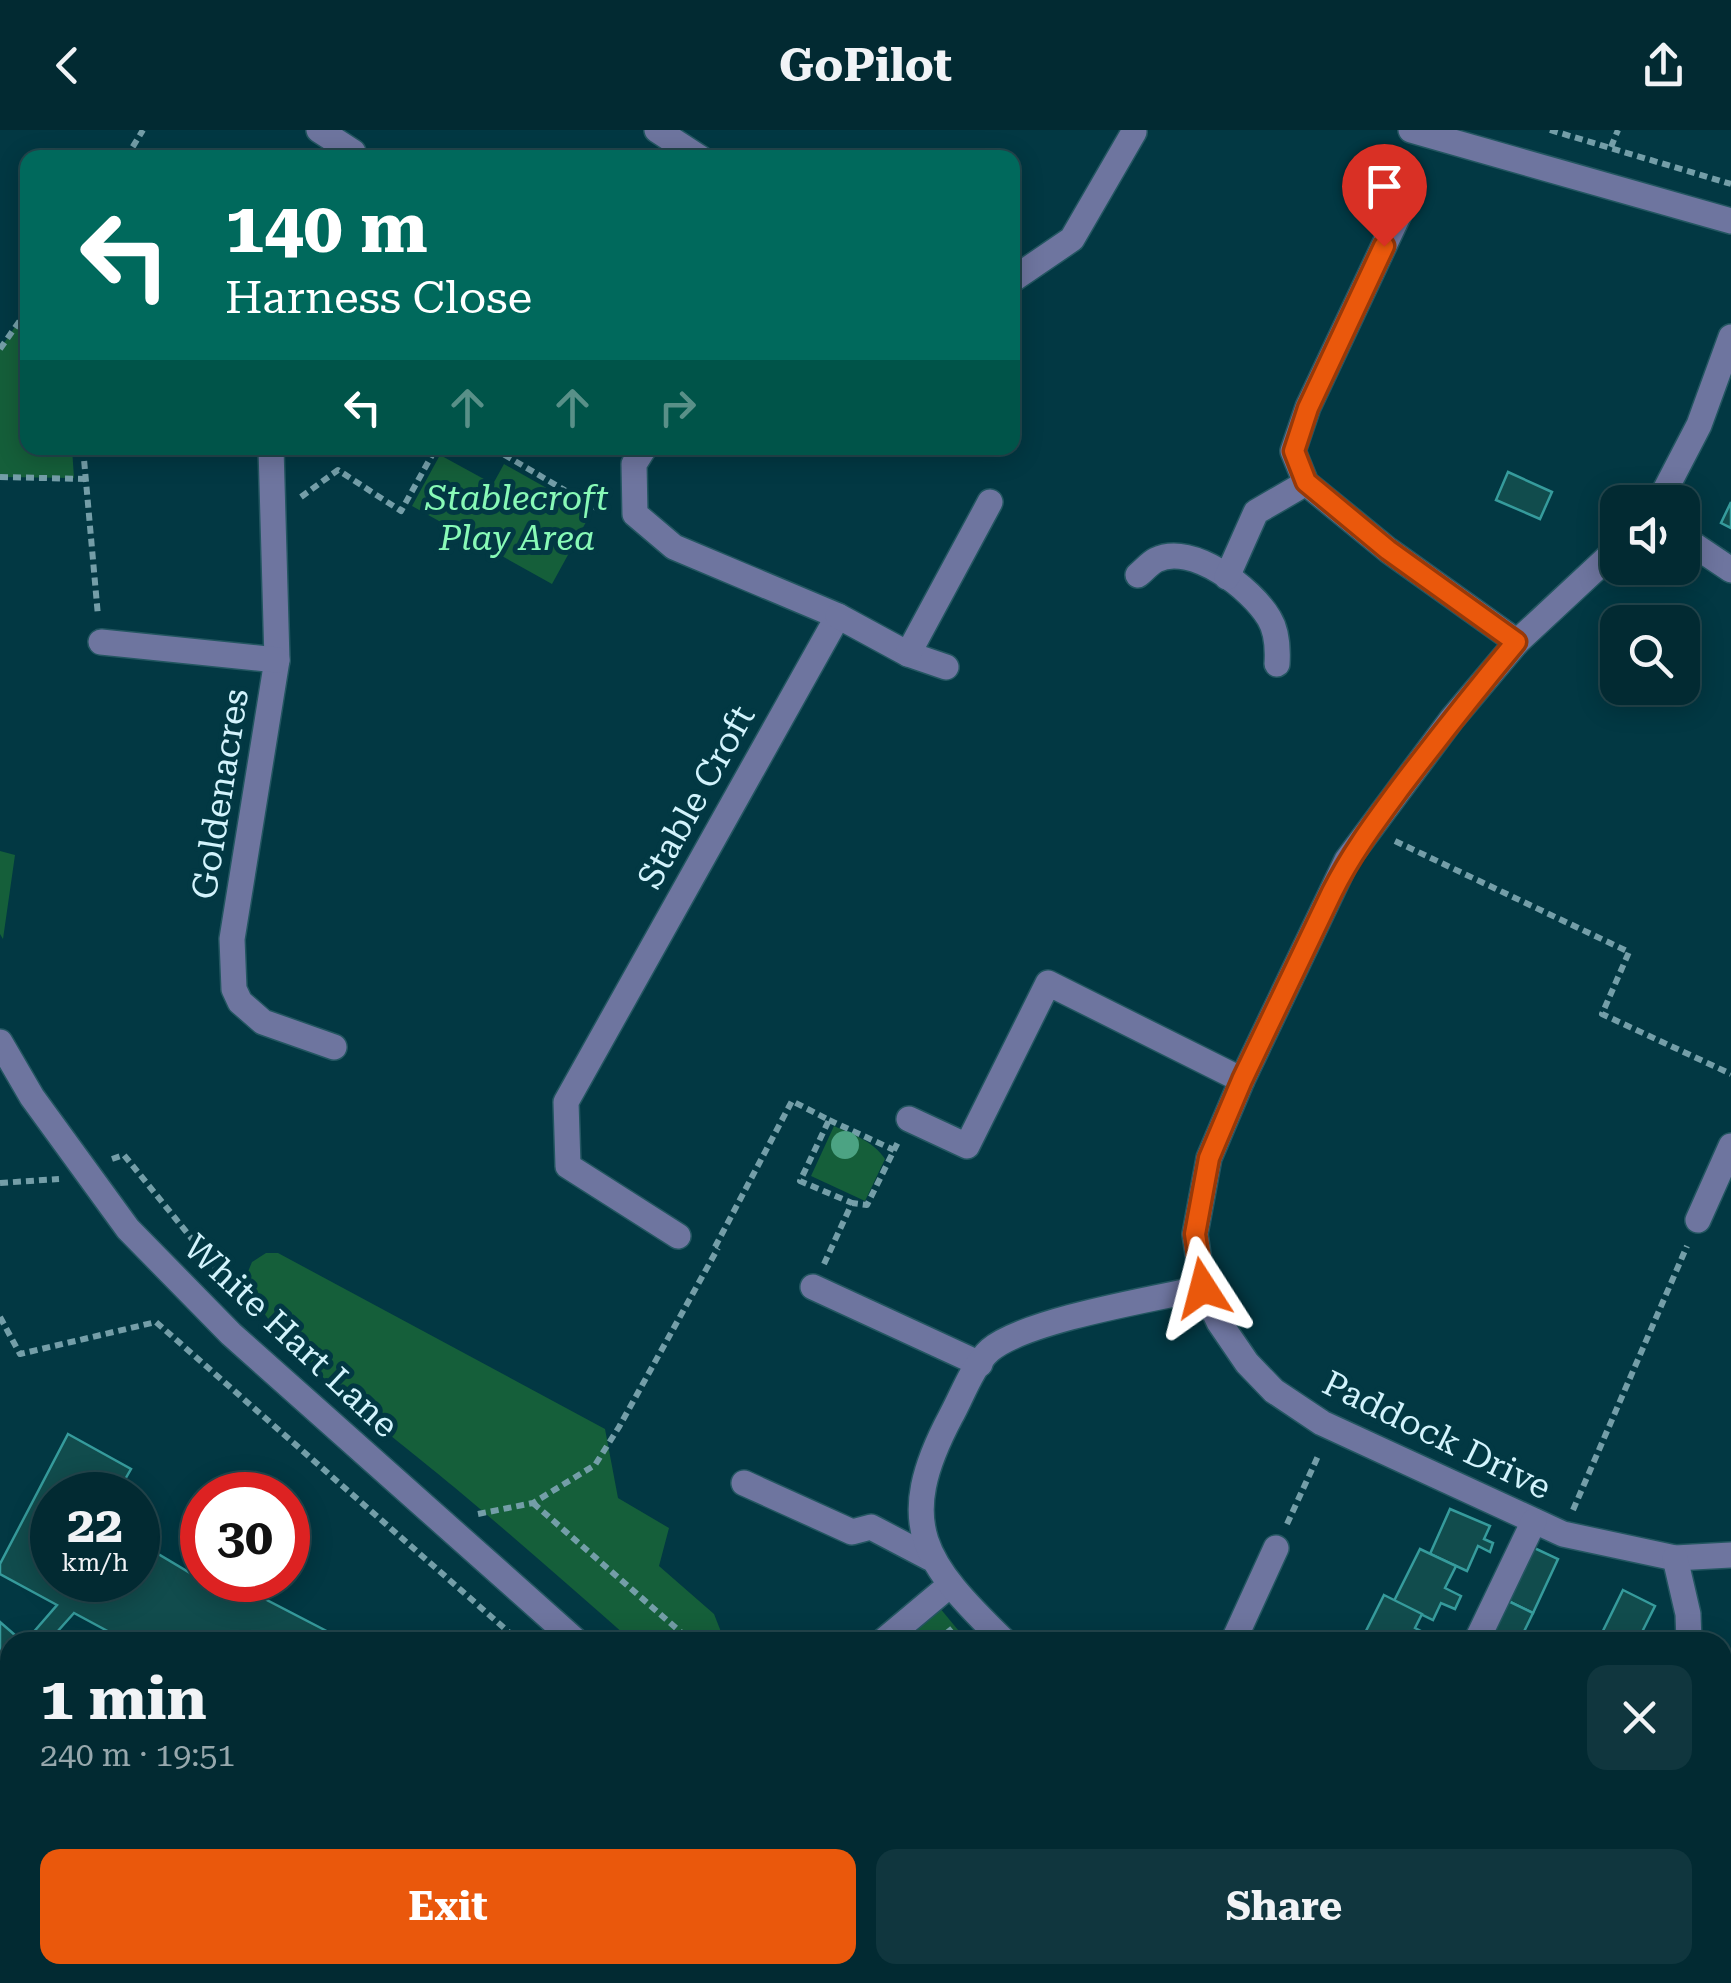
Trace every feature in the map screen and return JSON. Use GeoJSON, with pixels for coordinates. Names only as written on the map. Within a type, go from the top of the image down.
{"type":"FeatureCollection","features":[{"type":"Feature","properties":{"kind":"street"},"geometry":{"type":"LineString","coordinates":[[319,130],[357,146]]}},
{"type":"Feature","properties":{"kind":"street"},"geometry":{"type":"LineString","coordinates":[[657,130],[688,150]]}},
{"type":"Feature","properties":{"kind":"street"},"geometry":{"type":"LineString","coordinates":[[1411,130],[1731,222]]}},
{"type":"Feature","properties":{"kind":"street"},"geometry":{"type":"LineString","coordinates":[[1020,274],[1072,238],[1134,132]]}},
{"type":"Feature","properties":{"kind":"street"},"geometry":{"type":"LineString","coordinates":[[1399,214],[1308,408],[1294,451],[1306,482],[1388,550],[1516,642]]}},
{"type":"Feature","properties":{"kind":"street"},"geometry":{"type":"LineString","coordinates":[[1667,485],[1698,425],[1731,337]]}},
{"type":"Feature","properties":{"kind":"street","name":"Goldenacres"},"geometry":{"type":"LineString","coordinates":[[271,455],[277,660],[232,940],[234,989],[252,1015],[334,1047]]}},
{"type":"Feature","properties":{"kind":"street"},"geometry":{"type":"LineString","coordinates":[[640,455],[634,464],[635,514],[674,547],[838,616],[908,654],[946,667]]}},
{"type":"Feature","properties":{"kind":"street"},"geometry":{"type":"LineString","coordinates":[[1228,577],[1256,512],[1306,482]]}},
{"type":"Feature","properties":{"kind":"street"},"geometry":{"type":"LineString","coordinates":[[908,654],[990,502]]}},
{"type":"Feature","properties":{"kind":"street"},"geometry":{"type":"LineString","coordinates":[[1700,548],[1731,570]]}},
{"type":"Feature","properties":{"kind":"street"},"geometry":{"type":"LineString","coordinates":[[1138,575],[1158,559],[1171,556],[1198,562],[1228,577],[1246,590],[1272,622],[1278,646],[1277,664]]}},
{"type":"Feature","properties":{"kind":"street","name":"Paddock Drive"},"geometry":{"type":"LineString","coordinates":[[1600,565],[1516,642],[1452,719],[1348,860],[1242,1080],[1209,1158],[1195,1234],[1203,1288],[1219,1322],[1247,1363],[1274,1392],[1322,1423],[1563,1534],[1675,1558],[1731,1555]]}},
{"type":"Feature","properties":{"kind":"street","name":"Stable Croft"},"geometry":{"type":"LineString","coordinates":[[678,1236],[568,1166],[566,1102],[838,616]]}},
{"type":"Feature","properties":{"kind":"street","name":"Goldenacres"},"geometry":{"type":"LineString","coordinates":[[101,642],[277,660]]}},
{"type":"Feature","properties":{"kind":"street"},"geometry":{"type":"LineString","coordinates":[[909,1119],[967,1146],[1048,983],[1242,1080]]}},
{"type":"Feature","properties":{"kind":"street","name":"White Hart Lane"},"geometry":{"type":"LineString","coordinates":[[0,1042],[32,1097],[128,1229],[230,1334],[567,1632]]}},
{"type":"Feature","properties":{"kind":"street"},"geometry":{"type":"LineString","coordinates":[[1698,1220],[1731,1146]]}},
{"type":"Feature","properties":{"kind":"street"},"geometry":{"type":"LineString","coordinates":[[812,1287],[980,1364]]}},
{"type":"Feature","properties":{"kind":"street"},"geometry":{"type":"LineString","coordinates":[[995,1632],[930,1558],[923,1526],[921,1486],[948,1422],[980,1364],[991,1350],[1028,1330],[1203,1288]]}},
{"type":"Feature","properties":{"kind":"street"},"geometry":{"type":"LineString","coordinates":[[744,1483],[852,1532],[871,1527],[930,1558]]}},
{"type":"Feature","properties":{"kind":"street"},"geometry":{"type":"LineString","coordinates":[[1481,1632],[1534,1520]]}},
{"type":"Feature","properties":{"kind":"street"},"geometry":{"type":"LineString","coordinates":[[1238,1632],[1276,1548]]}},
{"type":"Feature","properties":{"kind":"street"},"geometry":{"type":"LineString","coordinates":[[1675,1558],[1689,1632]]}},
{"type":"Feature","properties":{"kind":"street"},"geometry":{"type":"LineString","coordinates":[[894,1632],[950,1585]]}},
{"type":"Feature","properties":{"kind":"path"},"geometry":{"type":"LineString","coordinates":[[1550,130],[1731,184]]}},
{"type":"Feature","properties":{"kind":"path"},"geometry":{"type":"LineString","coordinates":[[1610,147],[1618,130]]}},
{"type":"Feature","properties":{"kind":"path"},"geometry":{"type":"LineString","coordinates":[[0,349],[20,320]]}},
{"type":"Feature","properties":{"kind":"path"},"geometry":{"type":"LineString","coordinates":[[84,455],[101,642]]}},
{"type":"Feature","properties":{"kind":"path"},"geometry":{"type":"LineString","coordinates":[[273,512],[298,500],[338,470],[401,511],[432,455]]}},
{"type":"Feature","properties":{"kind":"path"},"geometry":{"type":"LineString","coordinates":[[505,455],[593,507],[635,514]]}},
{"type":"Feature","properties":{"kind":"path"},"geometry":{"type":"LineString","coordinates":[[0,477],[86,478]]}},
{"type":"Feature","properties":{"kind":"path"},"geometry":{"type":"LineString","coordinates":[[1370,829],[1628,952],[1602,1014],[1731,1074]]}},
{"type":"Feature","properties":{"kind":"path"},"geometry":{"type":"LineString","coordinates":[[473,1514],[532,1503],[595,1466],[620,1428],[718,1248],[792,1101],[894,1150]]}},
{"type":"Feature","properties":{"kind":"path"},"geometry":{"type":"LineString","coordinates":[[829,1120],[800,1181],[852,1203],[867,1205],[909,1119]]}},
{"type":"Feature","properties":{"kind":"path"},"geometry":{"type":"LineString","coordinates":[[0,1183],[60,1179],[124,1155],[232,1288]]}},
{"type":"Feature","properties":{"kind":"path"},"geometry":{"type":"LineString","coordinates":[[812,1287],[852,1203]]}},
{"type":"Feature","properties":{"kind":"path"},"geometry":{"type":"LineString","coordinates":[[1563,1534],[1698,1220]]}},
{"type":"Feature","properties":{"kind":"path"},"geometry":{"type":"LineString","coordinates":[[678,1236],[718,1248]]}},
{"type":"Feature","properties":{"kind":"path"},"geometry":{"type":"LineString","coordinates":[[0,1317],[20,1354],[156,1322],[509,1632]]}},
{"type":"Feature","properties":{"kind":"path"},"geometry":{"type":"LineString","coordinates":[[1276,1548],[1322,1447]]}},
{"type":"Feature","properties":{"kind":"path"},"geometry":{"type":"LineString","coordinates":[[532,1503],[680,1632]]}},
{"type":"Feature","properties":{"kind":"green space"},"geometry":{"type":"Polygon","coordinates":[[[20,319],[20,455],[72,455],[74,478],[0,477],[0,349],[20,319]]]}},
{"type":"Feature","properties":{"kind":"green space","name":"Stablecroft Play Area"},"geometry":{"type":"Polygon","coordinates":[[[440,455],[493,484],[504,464],[591,513],[552,584],[412,506],[440,455]]]}},
{"type":"Feature","properties":{"kind":"green space"},"geometry":{"type":"Polygon","coordinates":[[[0,851],[15,855],[3,939],[0,934],[0,851]]]}},
{"type":"Feature","properties":{"kind":"green space"},"geometry":{"type":"Polygon","coordinates":[[[834,1126],[869,1143],[885,1159],[865,1201],[811,1176],[834,1126]]]}},
{"type":"Feature","properties":{"kind":"green space"},"geometry":{"type":"Polygon","coordinates":[[[266,1253],[278,1253],[605,1429],[618,1498],[669,1528],[659,1566],[714,1614],[721,1632],[622,1632],[307,1362],[259,1305],[245,1279],[252,1262],[266,1253]]]}},
{"type":"Feature","properties":{"kind":"green space"},"geometry":{"type":"Polygon","coordinates":[[[939,1607],[960,1632],[908,1632],[939,1607]]]}},
{"type":"Feature","properties":{"kind":"building"},"geometry":{"type":"Polygon","coordinates":[[[1508,472],[1552,492],[1540,519],[1496,500],[1508,472]]]}},
{"type":"Feature","properties":{"kind":"building"},"geometry":{"type":"Polygon","coordinates":[[[1731,502],[1731,528],[1721,523],[1731,502]]]}},
{"type":"Feature","properties":{"kind":"building"},"geometry":{"type":"Polygon","coordinates":[[[68,1434],[131,1469],[129,1472],[48,1472],[68,1434]]]}},
{"type":"Feature","properties":{"kind":"building"},"geometry":{"type":"Polygon","coordinates":[[[30,1507],[30,1590],[0,1574],[0,1564],[30,1507]]]}},
{"type":"Feature","properties":{"kind":"building"},"geometry":{"type":"Polygon","coordinates":[[[1450,1509],[1490,1526],[1484,1539],[1493,1543],[1490,1552],[1478,1546],[1467,1571],[1430,1554],[1450,1509]]]}},
{"type":"Feature","properties":{"kind":"building"},"geometry":{"type":"Polygon","coordinates":[[[1530,1546],[1558,1559],[1533,1613],[1504,1599],[1530,1546]]]}},
{"type":"Feature","properties":{"kind":"building"},"geometry":{"type":"Polygon","coordinates":[[[1420,1549],[1456,1566],[1445,1588],[1461,1596],[1455,1609],[1441,1603],[1433,1620],[1394,1601],[1420,1549]]]}},
{"type":"Feature","properties":{"kind":"building"},"geometry":{"type":"Polygon","coordinates":[[[160,1555],[180,1567],[180,1602],[271,1602],[328,1632],[109,1632],[74,1613],[57,1632],[34,1632],[57,1605],[51,1602],[160,1602],[160,1555]]]}},
{"type":"Feature","properties":{"kind":"building"},"geometry":{"type":"Polygon","coordinates":[[[1623,1590],[1655,1606],[1642,1632],[1602,1632],[1623,1590]]]}},
{"type":"Feature","properties":{"kind":"building"},"geometry":{"type":"Polygon","coordinates":[[[1384,1595],[1422,1614],[1415,1628],[1423,1632],[1366,1632],[1384,1595]]]}},
{"type":"Feature","properties":{"kind":"building"},"geometry":{"type":"Polygon","coordinates":[[[1504,1599],[1533,1613],[1524,1632],[1488,1632],[1504,1599]]]}},
{"type":"Feature","properties":{"kind":"route"},"geometry":{"type":"LineString","coordinates":[[1203,1288],[1195,1234],[1209,1158],[1332,892],[1370,829],[1452,719],[1516,642],[1388,550],[1306,482],[1294,451],[1308,408],[1384,246]]}}]}
